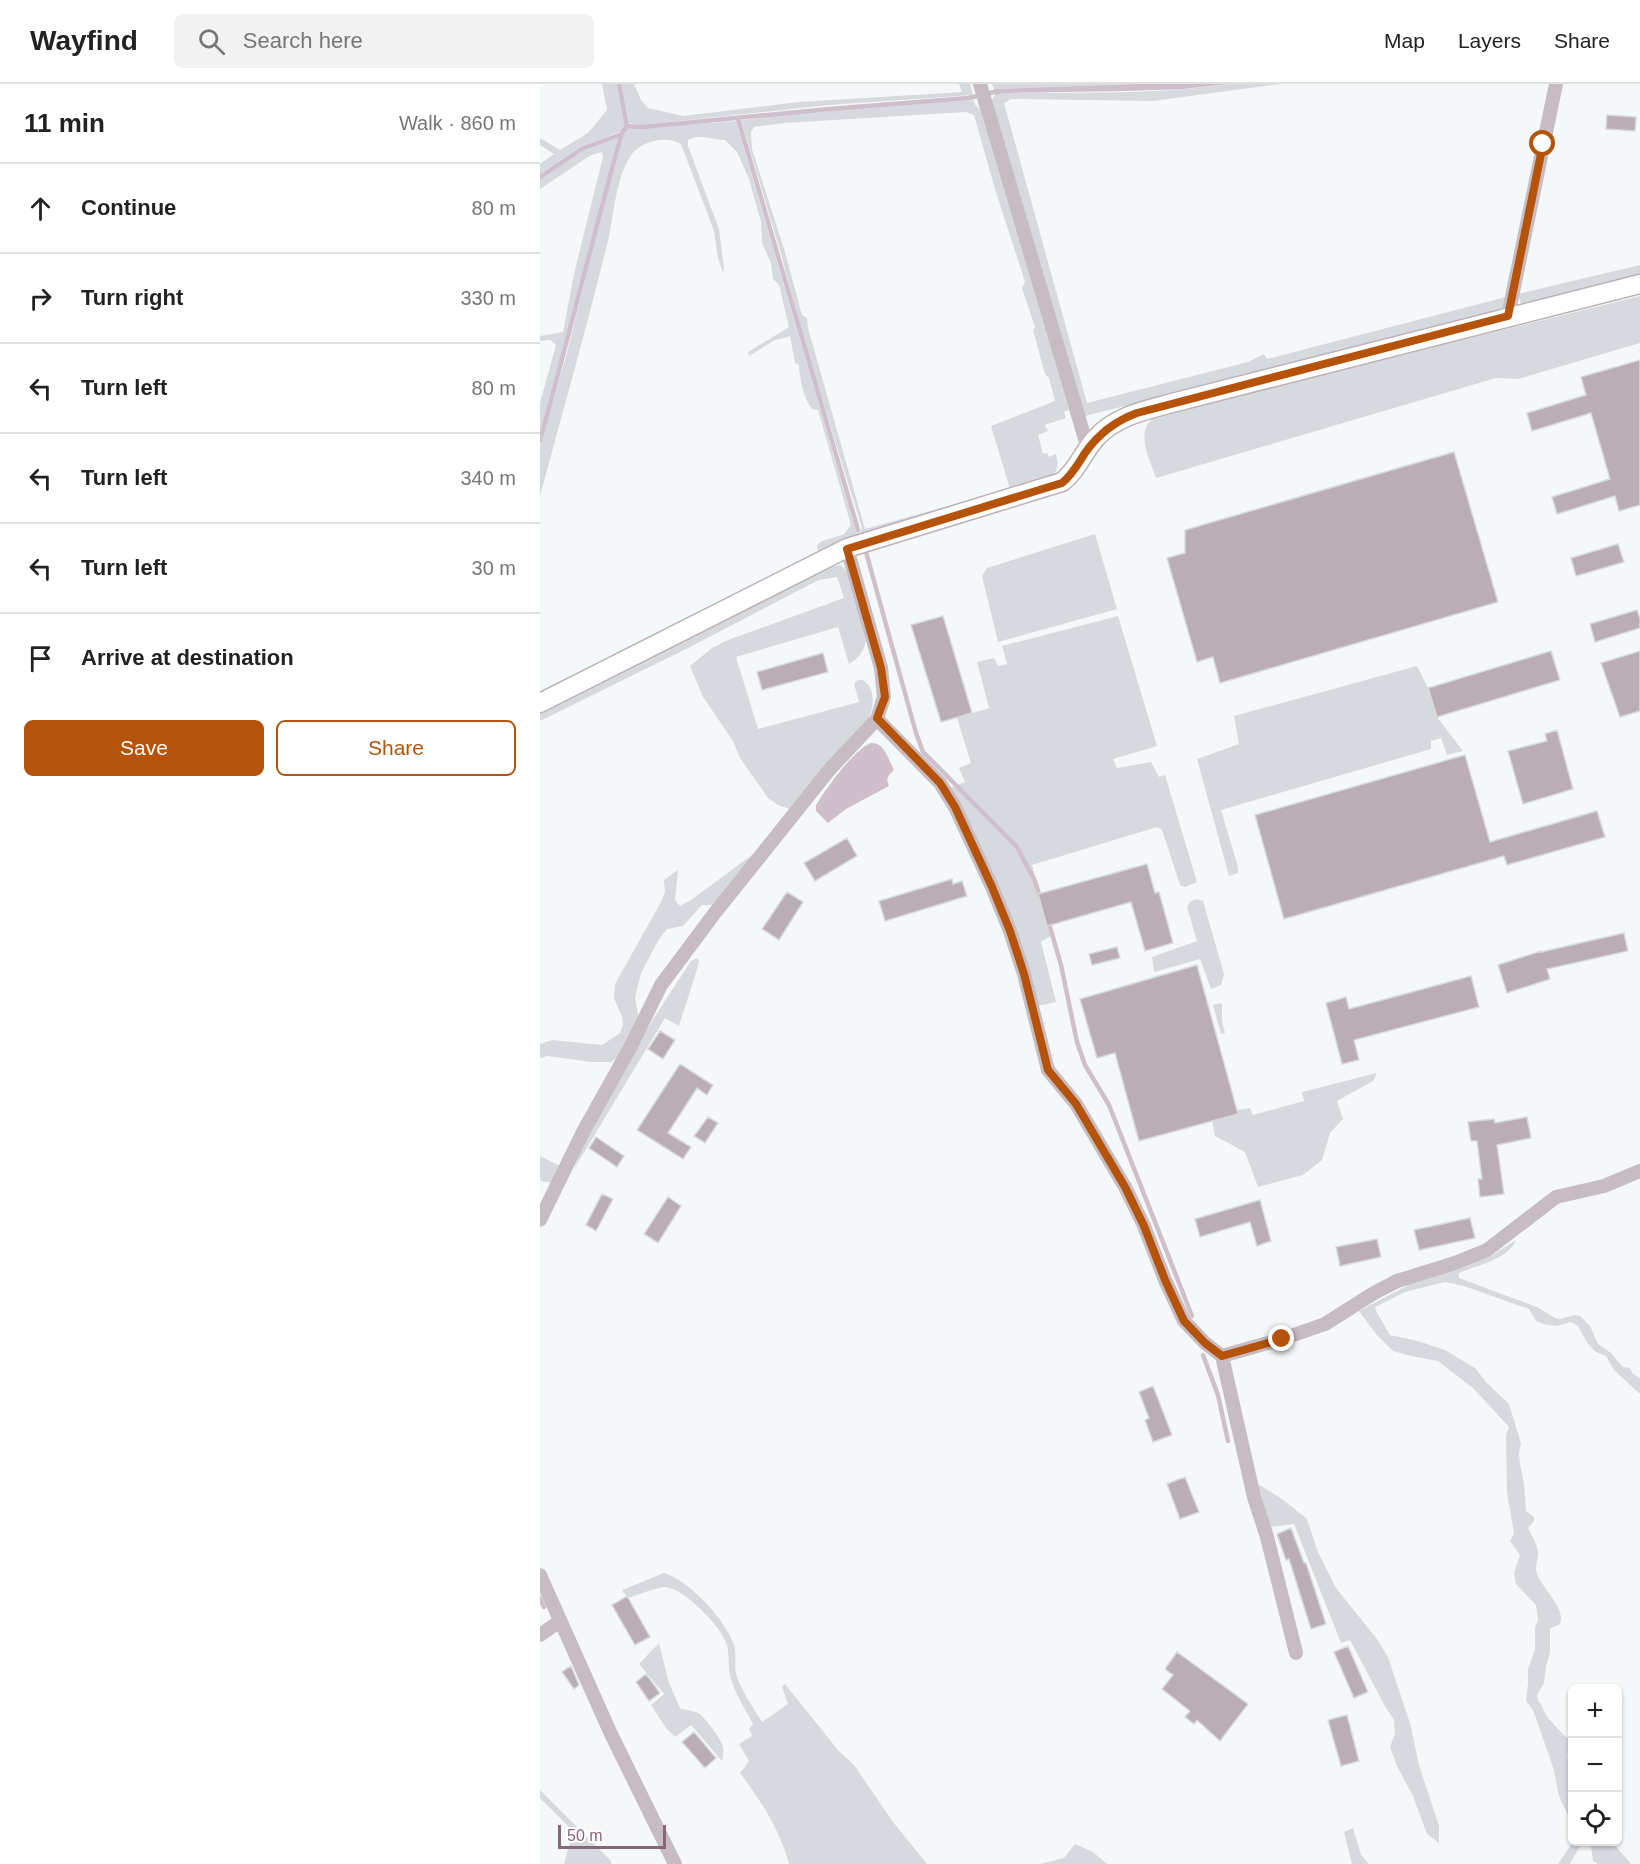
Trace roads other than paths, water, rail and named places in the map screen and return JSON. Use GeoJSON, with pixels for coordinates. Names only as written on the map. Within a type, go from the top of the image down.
{"type":"FeatureCollection","features":[{"type":"Feature","properties":{"kind":"street"},"geometry":{"type":"LineString","coordinates":[[980,84],[1088,449]]}},
{"type":"Feature","properties":{"kind":"street"},"geometry":{"type":"LineString","coordinates":[[1508,316],[1556,84]]}},
{"type":"Feature","properties":{"kind":"street"},"geometry":{"type":"LineString","coordinates":[[540,703],[847,549],[1062,483],[1070,477],[1096,438],[1111,425],[1137,413],[1508,316],[1640,285]]}},
{"type":"Feature","properties":{"kind":"street"},"geometry":{"type":"LineString","coordinates":[[540,1220],[583,1132],[631,1046],[661,985],[714,914],[830,769],[877,718],[885,697],[881,668],[847,549]]}},
{"type":"Feature","properties":{"kind":"street"},"geometry":{"type":"LineString","coordinates":[[877,718],[940,783],[955,807],[1010,931],[1024,974],[1048,1070],[1076,1104],[1125,1187],[1184,1321],[1205,1343],[1222,1356],[1254,1497],[1267,1537],[1296,1653]]}},
{"type":"Feature","properties":{"kind":"street"},"geometry":{"type":"LineString","coordinates":[[1222,1356],[1325,1324],[1397,1281],[1487,1251],[1556,1197],[1604,1186],[1640,1171]]}},
{"type":"Feature","properties":{"kind":"street"},"geometry":{"type":"LineString","coordinates":[[540,1575],[611,1734],[675,1864]]}},
{"type":"Feature","properties":{"kind":"street"},"geometry":{"type":"LineString","coordinates":[[540,1635],[560,1621]]}},
{"type":"Feature","properties":{"kind":"waterway"},"geometry":{"type":"LineString","coordinates":[[540,440],[611,171],[622,133],[627,126],[619,84]]}},
{"type":"Feature","properties":{"kind":"waterway"},"geometry":{"type":"LineString","coordinates":[[627,126],[642,127],[969,98],[994,92]]}},
{"type":"Feature","properties":{"kind":"waterway"},"geometry":{"type":"LineString","coordinates":[[738,119],[858,530]]}},
{"type":"Feature","properties":{"kind":"waterway"},"geometry":{"type":"LineString","coordinates":[[540,177],[583,148],[622,134]]}},
{"type":"Feature","properties":{"kind":"waterway"},"geometry":{"type":"LineString","coordinates":[[866,552],[923,752],[1017,847],[1035,881],[1040,897]]}},
{"type":"Feature","properties":{"kind":"waterway"},"geometry":{"type":"LineString","coordinates":[[1048,920],[1061,965],[1077,1042],[1085,1065],[1109,1105],[1192,1316]]}},
{"type":"Feature","properties":{"kind":"waterway"},"geometry":{"type":"LineString","coordinates":[[1203,1355],[1218,1395],[1228,1441]]}},
{"type":"Feature","properties":{"kind":"waterway"},"geometry":{"type":"LineString","coordinates":[[540,1598],[544,1607]]}}]}
